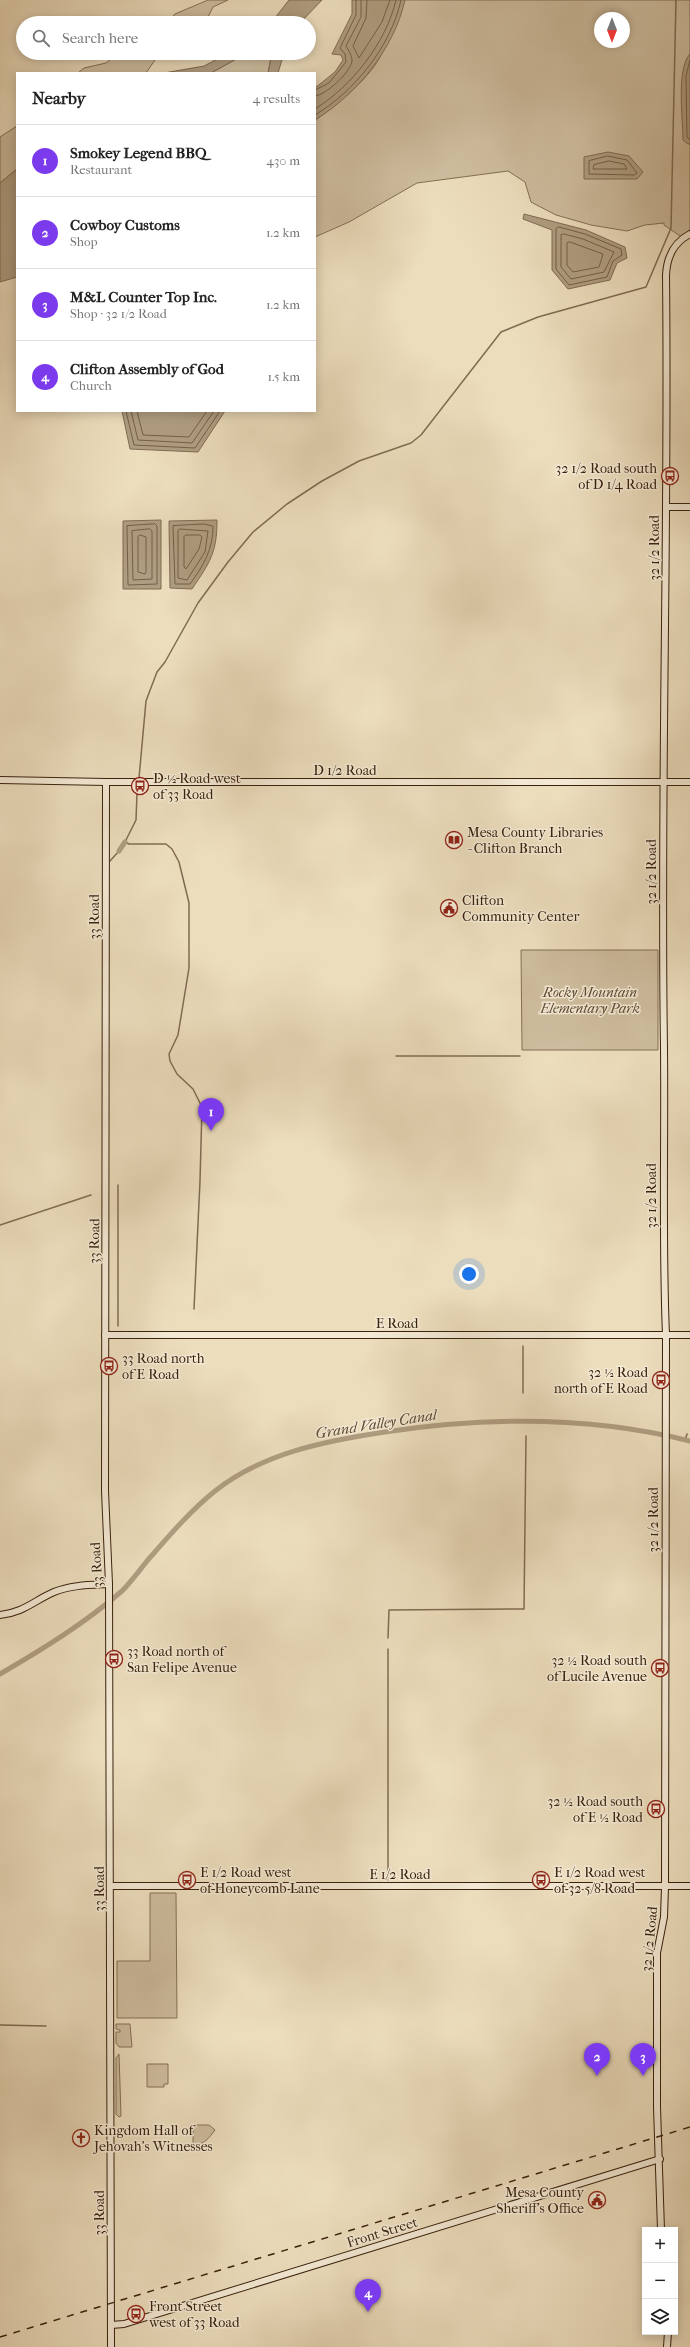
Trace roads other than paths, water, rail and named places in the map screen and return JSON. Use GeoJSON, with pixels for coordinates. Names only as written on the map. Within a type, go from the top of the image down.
{"type":"FeatureCollection","features":[{"type":"Feature","properties":{"kind":"street","name":"32 1/2 Road"},"geometry":{"type":"LineString","coordinates":[[661,2227],[660,2160],[657,2106],[657,1952],[664,1917],[665,1887],[666,1335],[663,1271],[666,267],[672,250],[683,238],[690,234]]}},
{"type":"Feature","properties":{"kind":"street"},"geometry":{"type":"LineString","coordinates":[[666,507],[690,507]]}},
{"type":"Feature","properties":{"kind":"street","name":"D 1/2 Road"},"geometry":{"type":"LineString","coordinates":[[0,780],[106,782],[690,782]]}},
{"type":"Feature","properties":{"kind":"street","name":"33 Road"},"geometry":{"type":"LineString","coordinates":[[106,782],[105,1491],[109,1584],[111,1886],[111,2347]]}},
{"type":"Feature","properties":{"kind":"street","name":"E Road"},"geometry":{"type":"LineString","coordinates":[[105,1335],[690,1335]]}},
{"type":"Feature","properties":{"kind":"street"},"geometry":{"type":"LineString","coordinates":[[0,1615],[32,1605],[52,1593],[65,1588],[109,1584]]}},
{"type":"Feature","properties":{"kind":"street","name":"E 1/2 Road"},"geometry":{"type":"LineString","coordinates":[[111,1886],[690,1886]]}},
{"type":"Feature","properties":{"kind":"street","name":"Front Street"},"geometry":{"type":"LineString","coordinates":[[111,2325],[131,2321],[484,2215],[660,2160]]}},
{"type":"Feature","properties":{"kind":"street"},"geometry":{"type":"LineString","coordinates":[[668,2335],[669,2345]]}},
{"type":"Feature","properties":{"kind":"water"},"geometry":{"type":"Polygon","coordinates":[[[289,0],[322,0],[307,16],[276,16],[289,0]]]}},
{"type":"Feature","properties":{"kind":"water"},"geometry":{"type":"Polygon","coordinates":[[[352,0],[405,0],[400,18],[392,36],[372,69],[345,97],[316,119],[316,87],[335,72],[343,60],[341,55],[332,54],[352,14],[352,0]]]}},
{"type":"Feature","properties":{"kind":"water"},"geometry":{"type":"Polygon","coordinates":[[[690,54],[690,144],[688,144],[683,140],[681,95],[683,71],[690,54]]]}},
{"type":"Feature","properties":{"kind":"water"},"geometry":{"type":"Polygon","coordinates":[[[216,60],[234,60],[213,72],[170,72],[204,66],[216,60]]]}},
{"type":"Feature","properties":{"kind":"water"},"geometry":{"type":"Polygon","coordinates":[[[271,60],[282,60],[278,72],[268,72],[271,60]]]}},
{"type":"Feature","properties":{"kind":"water"},"geometry":{"type":"Polygon","coordinates":[[[608,152],[629,156],[643,172],[637,179],[584,179],[584,157],[608,152]]]}},
{"type":"Feature","properties":{"kind":"water"},"geometry":{"type":"Polygon","coordinates":[[[16,170],[16,277],[0,282],[0,183],[16,170]]]}},
{"type":"Feature","properties":{"kind":"water"},"geometry":{"type":"Polygon","coordinates":[[[524,214],[586,230],[625,247],[627,258],[617,263],[610,280],[568,289],[552,270],[552,230],[523,219],[524,214]]]}},
{"type":"Feature","properties":{"kind":"water"},"geometry":{"type":"Polygon","coordinates":[[[122,412],[224,412],[198,452],[130,449],[122,412]]]}},
{"type":"Feature","properties":{"kind":"water"},"geometry":{"type":"Polygon","coordinates":[[[161,520],[161,589],[123,589],[123,521],[161,520]]]}},
{"type":"Feature","properties":{"kind":"water"},"geometry":{"type":"Polygon","coordinates":[[[217,520],[214,549],[208,564],[192,589],[170,588],[169,521],[217,520]]]}},
{"type":"Feature","properties":{"kind":"waterway"},"geometry":{"type":"LineString","coordinates":[[139,778],[146,701],[157,672],[165,662],[198,603],[228,562],[253,532],[287,504],[322,481],[359,461],[411,443],[421,435],[501,332],[538,317],[646,287],[671,228],[676,0]]}},
{"type":"Feature","properties":{"kind":"waterway"},"geometry":{"type":"LineString","coordinates":[[137,793],[136,820],[125,842],[129,844],[166,844],[172,849],[179,862],[189,903],[189,968],[178,1035],[169,1054],[170,1061],[177,1074],[193,1089],[202,1107],[194,1309]]}},
{"type":"Feature","properties":{"kind":"waterway"},"geometry":{"type":"LineString","coordinates":[[119,851],[125,842]]}},
{"type":"Feature","properties":{"kind":"waterway"},"geometry":{"type":"LineString","coordinates":[[110,861],[119,851]]}},
{"type":"Feature","properties":{"kind":"waterway"},"geometry":{"type":"LineString","coordinates":[[396,1056],[520,1056]]}},
{"type":"Feature","properties":{"kind":"waterway"},"geometry":{"type":"LineString","coordinates":[[118,1185],[118,1326]]}},
{"type":"Feature","properties":{"kind":"waterway"},"geometry":{"type":"LineString","coordinates":[[0,1225],[91,1195]]}},
{"type":"Feature","properties":{"kind":"waterway"},"geometry":{"type":"LineString","coordinates":[[523,1346],[523,1393]]}},
{"type":"Feature","properties":{"kind":"waterway","name":"Grand Valley Canal"},"geometry":{"type":"LineString","coordinates":[[0,1674],[63,1635],[108,1603],[122,1591],[180,1524],[215,1491],[253,1467],[274,1458],[318,1445],[385,1432],[423,1427],[499,1422],[576,1423],[615,1427],[690,1441]]}},
{"type":"Feature","properties":{"kind":"waterway","name":"Grand Valley Canal"},"geometry":{"type":"LineString","coordinates":[[685,1440],[687,1434]]}},
{"type":"Feature","properties":{"kind":"waterway"},"geometry":{"type":"LineString","coordinates":[[388,1638],[389,1610],[524,1609],[526,1436]]}},
{"type":"Feature","properties":{"kind":"waterway"},"geometry":{"type":"LineString","coordinates":[[388,1649],[388,1880]]}},
{"type":"Feature","properties":{"kind":"waterway"},"geometry":{"type":"LineString","coordinates":[[0,2025],[46,2026]]}},
{"type":"Feature","properties":{"kind":"railway"},"geometry":{"type":"LineString","coordinates":[[0,2337],[690,2127]]}},
{"type":"Feature","properties":{"kind":"place","name":"32 1/2 Road south of D 1/4 Road"},"geometry":{"type":"Point","coordinates":[670,476]}},
{"type":"Feature","properties":{"kind":"place","name":"D ½ Road west of 33 Road"},"geometry":{"type":"Point","coordinates":[140,786]}},
{"type":"Feature","properties":{"kind":"place","name":"Mesa County Libraries - Clifton Branch"},"geometry":{"type":"Point","coordinates":[454,840]}},
{"type":"Feature","properties":{"kind":"place","name":"Clifton Community Center"},"geometry":{"type":"Point","coordinates":[449,908]}},
{"type":"Feature","properties":{"kind":"place","name":"Smokey Legend BBQ"},"geometry":{"type":"Point","coordinates":[211,1131]}},
{"type":"Feature","properties":{"kind":"place","name":"33 Road north of E Road"},"geometry":{"type":"Point","coordinates":[109,1366]}},
{"type":"Feature","properties":{"kind":"place","name":"32 ½ Road north of E Road"},"geometry":{"type":"Point","coordinates":[661,1380]}},
{"type":"Feature","properties":{"kind":"place","name":"33 Road north of San Felipe Avenue"},"geometry":{"type":"Point","coordinates":[114,1659]}},
{"type":"Feature","properties":{"kind":"place","name":"32 ½ Road south of Lucile Avenue"},"geometry":{"type":"Point","coordinates":[660,1668]}},
{"type":"Feature","properties":{"kind":"place","name":"32 ½ Road south of E ½ Road"},"geometry":{"type":"Point","coordinates":[656,1809]}},
{"type":"Feature","properties":{"kind":"place","name":"E 1/2 Road west of Honeycomb Lane"},"geometry":{"type":"Point","coordinates":[187,1880]}},
{"type":"Feature","properties":{"kind":"place","name":"E 1/2 Road west of 32 5/8 Road"},"geometry":{"type":"Point","coordinates":[541,1880]}},
{"type":"Feature","properties":{"kind":"place","name":"Cowboy Customs"},"geometry":{"type":"Point","coordinates":[597,2076]}},
{"type":"Feature","properties":{"kind":"place","name":"M&L Counter Top Inc."},"geometry":{"type":"Point","coordinates":[643,2076]}},
{"type":"Feature","properties":{"kind":"place","name":"Kingdom Hall of Jehovah's Witnesses"},"geometry":{"type":"Point","coordinates":[81,2138]}},
{"type":"Feature","properties":{"kind":"place","name":"Mesa County Sheriff's Office"},"geometry":{"type":"Point","coordinates":[597,2200]}},
{"type":"Feature","properties":{"kind":"place","name":"Clifton Assembly of God"},"geometry":{"type":"Point","coordinates":[368,2312]}},
{"type":"Feature","properties":{"kind":"place","name":"Front Street west of 33 Road"},"geometry":{"type":"Point","coordinates":[136,2314]}},
{"type":"Feature","properties":{"kind":"park label","name":"Rocky Mountain Elementary Park"},"geometry":{"type":"Point","coordinates":[590,1000]}}]}
